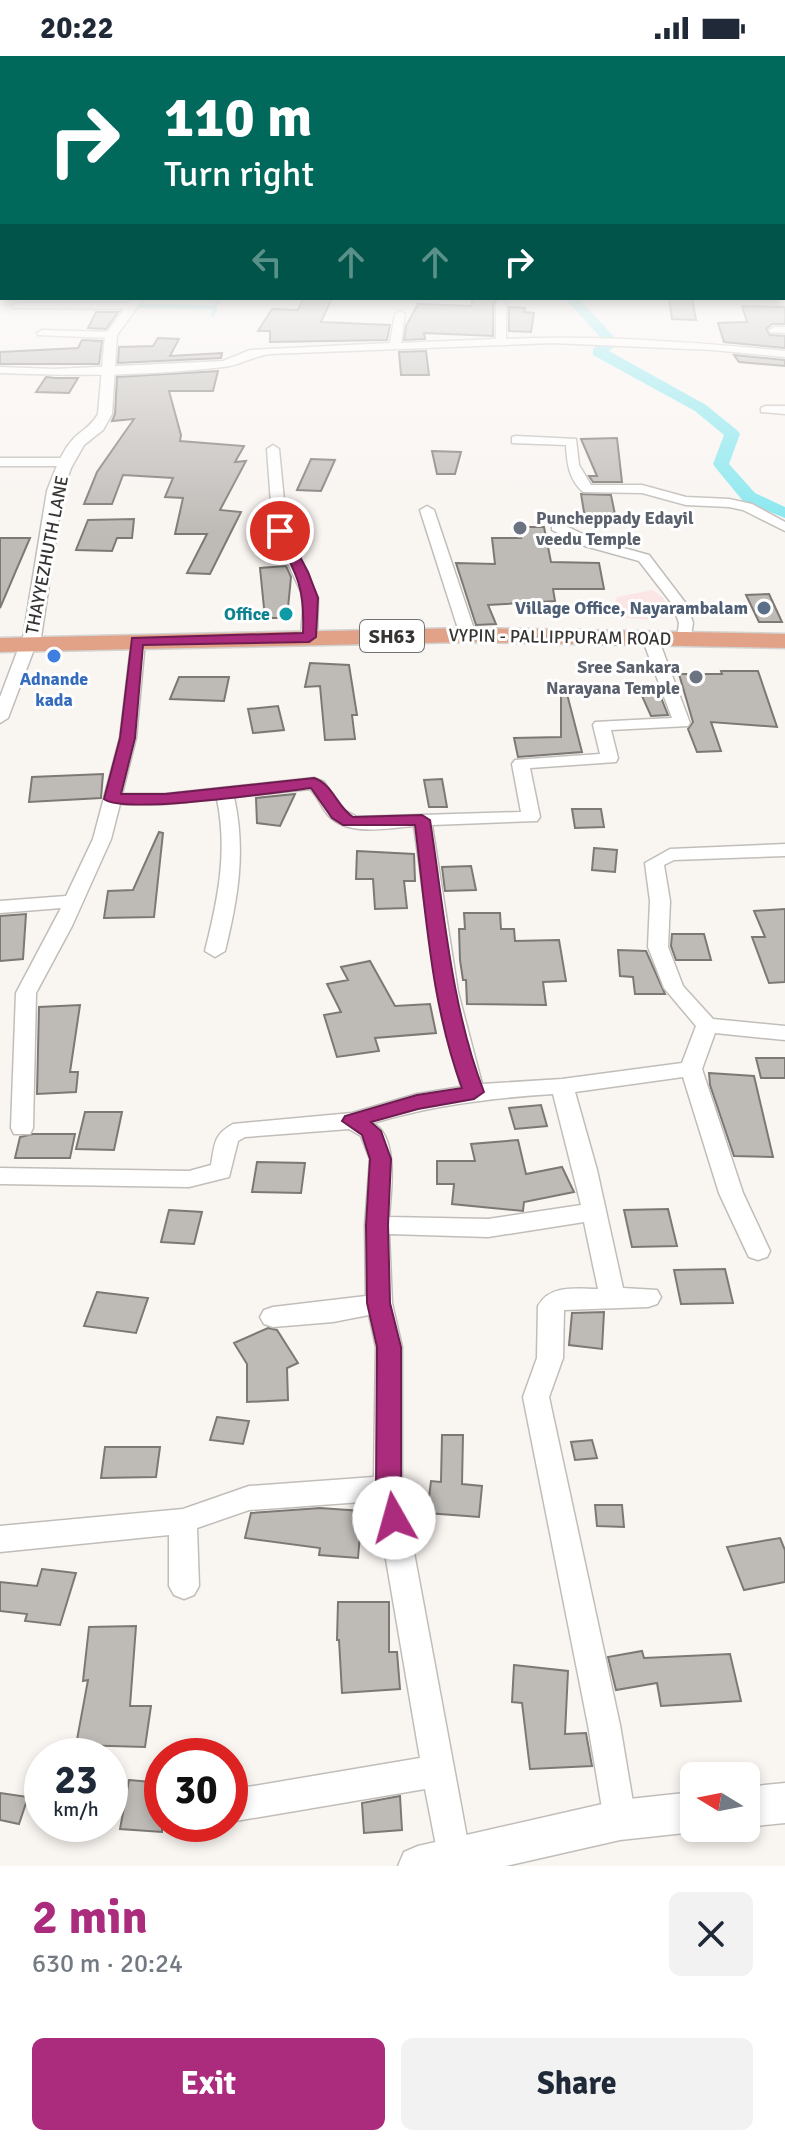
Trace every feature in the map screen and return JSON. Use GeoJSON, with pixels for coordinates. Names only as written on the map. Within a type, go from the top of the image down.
{"type":"FeatureCollection","features":[{"type":"Feature","properties":{"kind":"main road","name":"VYPIN - PALLIPPURAM ROAD"},"geometry":{"type":"LineString","coordinates":[[0,645],[468,635],[785,641]]}},
{"type":"Feature","properties":{"kind":"street","name":"THAYYEZHUTH LANE"},"geometry":{"type":"LineString","coordinates":[[29,644],[55,491],[78,442],[98,427],[105,414],[108,363]]}},
{"type":"Feature","properties":{"kind":"street"},"geometry":{"type":"LineString","coordinates":[[0,370],[55,372],[226,363]]}},
{"type":"Feature","properties":{"kind":"street"},"geometry":{"type":"LineString","coordinates":[[765,410],[785,410]]}},
{"type":"Feature","properties":{"kind":"street"},"geometry":{"type":"LineString","coordinates":[[516,440],[572,442],[573,465],[581,483],[588,489],[642,489],[686,501],[729,503],[760,510],[785,508]]}},
{"type":"Feature","properties":{"kind":"street"},"geometry":{"type":"LineString","coordinates":[[273,449],[280,531],[302,572],[311,598],[309,637]]}},
{"type":"Feature","properties":{"kind":"street"},"geometry":{"type":"LineString","coordinates":[[0,462],[66,462]]}},
{"type":"Feature","properties":{"kind":"street"},"geometry":{"type":"LineString","coordinates":[[427,510],[468,635]]}},
{"type":"Feature","properties":{"kind":"street"},"geometry":{"type":"LineString","coordinates":[[760,510],[785,527]]}},
{"type":"Feature","properties":{"kind":"street"},"geometry":{"type":"LineString","coordinates":[[557,527],[590,543],[644,558],[680,605],[686,623],[685,639]]}},
{"type":"Feature","properties":{"kind":"street"},"geometry":{"type":"LineString","coordinates":[[112,799],[165,799],[314,783],[323,790],[338,815],[349,822],[422,820],[534,826],[521,764],[610,758],[601,725],[682,723],[650,638]]}},
{"type":"Feature","properties":{"kind":"street"},"geometry":{"type":"LineString","coordinates":[[22,1128],[26,993],[62,926],[102,839],[128,738],[137,641]]}},
{"type":"Feature","properties":{"kind":"street"},"geometry":{"type":"LineString","coordinates":[[0,718],[29,644]]}},
{"type":"Feature","properties":{"kind":"street"},"geometry":{"type":"LineString","coordinates":[[215,951],[233,879],[233,829],[224,791]]}},
{"type":"Feature","properties":{"kind":"street"},"geometry":{"type":"LineString","coordinates":[[422,820],[445,980],[463,1063],[474,1092]]}},
{"type":"Feature","properties":{"kind":"street"},"geometry":{"type":"LineString","coordinates":[[785,850],[670,855],[654,863],[660,901],[658,947],[674,988],[707,1025],[785,1033]]}},
{"type":"Feature","properties":{"kind":"street"},"geometry":{"type":"LineString","coordinates":[[0,907],[72,901]]}},
{"type":"Feature","properties":{"kind":"street"},"geometry":{"type":"LineString","coordinates":[[707,1025],[691,1069],[731,1193],[758,1251]]}},
{"type":"Feature","properties":{"kind":"street"},"geometry":{"type":"LineString","coordinates":[[0,1176],[189,1179],[221,1171],[228,1137],[241,1130],[352,1121],[417,1102],[474,1092],[562,1086],[691,1069]]}},
{"type":"Feature","properties":{"kind":"street"},"geometry":{"type":"LineString","coordinates":[[562,1086],[582,1157],[613,1298]]}},
{"type":"Feature","properties":{"kind":"street"},"geometry":{"type":"LineString","coordinates":[[352,1121],[371,1131],[381,1159],[377,1225],[379,1303],[389,1347],[388,1488],[439,1771],[436,1863],[620,1820],[680,1814]]}},
{"type":"Feature","properties":{"kind":"street"},"geometry":{"type":"LineString","coordinates":[[377,1225],[488,1228],[592,1212]]}},
{"type":"Feature","properties":{"kind":"street"},"geometry":{"type":"LineString","coordinates":[[620,1820],[604,1725],[536,1397],[550,1358],[551,1306],[560,1299],[648,1297]]}},
{"type":"Feature","properties":{"kind":"street"},"geometry":{"type":"LineString","coordinates":[[273,1317],[333,1312],[379,1303]]}},
{"type":"Feature","properties":{"kind":"street"},"geometry":{"type":"LineString","coordinates":[[0,1539],[183,1521],[249,1498],[388,1488]]}},
{"type":"Feature","properties":{"kind":"street"},"geometry":{"type":"LineString","coordinates":[[183,1521],[184,1586]]}},
{"type":"Feature","properties":{"kind":"street"},"geometry":{"type":"LineString","coordinates":[[248,1803],[439,1771]]}},
{"type":"Feature","properties":{"kind":"street"},"geometry":{"type":"LineString","coordinates":[[760,1806],[785,1803]]}},
{"type":"Feature","properties":{"kind":"shaded area"},"geometry":{"type":"Polygon","coordinates":[[[653,590],[663,598],[673,614],[651,620],[617,617],[613,611],[617,597],[653,590]]]}},
{"type":"Feature","properties":{"kind":"building"},"geometry":{"type":"Polygon","coordinates":[[[0,363],[99,363],[99,364],[0,363]]]}},
{"type":"Feature","properties":{"kind":"building"},"geometry":{"type":"Polygon","coordinates":[[[400,363],[428,363],[429,375],[401,375],[400,363]]]}},
{"type":"Feature","properties":{"kind":"building"},"geometry":{"type":"Polygon","coordinates":[[[218,371],[213,391],[169,391],[180,441],[244,446],[235,462],[246,461],[220,510],[241,512],[210,574],[187,573],[207,534],[175,534],[183,498],[165,497],[173,478],[123,475],[112,504],[84,504],[97,472],[134,419],[112,421],[117,377],[218,371]]]}},
{"type":"Feature","properties":{"kind":"building"},"geometry":{"type":"Polygon","coordinates":[[[46,377],[78,378],[69,393],[36,392],[46,377]]]}},
{"type":"Feature","properties":{"kind":"building"},"geometry":{"type":"Polygon","coordinates":[[[617,438],[622,482],[593,482],[589,476],[597,476],[581,439],[617,438]]]}},
{"type":"Feature","properties":{"kind":"building"},"geometry":{"type":"Polygon","coordinates":[[[432,451],[461,452],[455,474],[437,474],[432,451]]]}},
{"type":"Feature","properties":{"kind":"building"},"geometry":{"type":"Polygon","coordinates":[[[311,459],[335,460],[321,491],[297,490],[311,459]]]}},
{"type":"Feature","properties":{"kind":"building"},"geometry":{"type":"Polygon","coordinates":[[[581,494],[611,495],[617,524],[586,524],[581,494]]]}},
{"type":"Feature","properties":{"kind":"building"},"geometry":{"type":"Polygon","coordinates":[[[134,519],[132,538],[117,538],[112,551],[76,550],[88,520],[134,519]]]}},
{"type":"Feature","properties":{"kind":"building"},"geometry":{"type":"Polygon","coordinates":[[[519,527],[544,527],[551,562],[599,563],[604,589],[553,589],[555,601],[488,605],[496,624],[476,625],[456,563],[495,564],[492,538],[521,538],[519,527]]]}},
{"type":"Feature","properties":{"kind":"building"},"geometry":{"type":"Polygon","coordinates":[[[0,538],[30,538],[0,608],[0,538]]]}},
{"type":"Feature","properties":{"kind":"building"},"geometry":{"type":"Polygon","coordinates":[[[286,566],[291,577],[287,618],[265,618],[260,568],[286,566]]]}},
{"type":"Feature","properties":{"kind":"building","name":"Village Office, Nayarambalam"},"geometry":{"type":"Polygon","coordinates":[[[769,594],[782,622],[759,622],[746,595],[769,594]]]}},
{"type":"Feature","properties":{"kind":"building"},"geometry":{"type":"Polygon","coordinates":[[[310,663],[349,665],[357,715],[352,715],[355,739],[325,740],[320,686],[305,687],[310,663]]]}},
{"type":"Feature","properties":{"kind":"building"},"geometry":{"type":"Polygon","coordinates":[[[721,671],[758,671],[777,727],[711,722],[721,751],[697,752],[688,729],[693,722],[679,674],[722,674],[721,671]]]}},
{"type":"Feature","properties":{"kind":"building"},"geometry":{"type":"Polygon","coordinates":[[[179,677],[229,677],[224,701],[170,699],[179,677]]]}},
{"type":"Feature","properties":{"kind":"building"},"geometry":{"type":"Polygon","coordinates":[[[567,694],[582,752],[518,757],[514,738],[561,737],[561,695],[567,694]]]}},
{"type":"Feature","properties":{"kind":"building"},"geometry":{"type":"Polygon","coordinates":[[[660,695],[668,715],[651,716],[642,696],[660,695]]]}},
{"type":"Feature","properties":{"kind":"building"},"geometry":{"type":"Polygon","coordinates":[[[278,706],[284,730],[253,733],[248,709],[278,706]]]}},
{"type":"Feature","properties":{"kind":"building"},"geometry":{"type":"Polygon","coordinates":[[[103,774],[101,798],[29,802],[32,777],[103,774]]]}},
{"type":"Feature","properties":{"kind":"building"},"geometry":{"type":"Polygon","coordinates":[[[442,779],[447,807],[429,807],[424,780],[442,779]]]}},
{"type":"Feature","properties":{"kind":"building"},"geometry":{"type":"Polygon","coordinates":[[[295,794],[280,826],[257,823],[256,798],[295,794]]]}},
{"type":"Feature","properties":{"kind":"building"},"geometry":{"type":"Polygon","coordinates":[[[572,809],[601,809],[604,827],[575,828],[572,809]]]}},
{"type":"Feature","properties":{"kind":"building"},"geometry":{"type":"Polygon","coordinates":[[[159,832],[163,833],[154,917],[104,918],[108,891],[133,890],[159,832]]]}},
{"type":"Feature","properties":{"kind":"building"},"geometry":{"type":"Polygon","coordinates":[[[594,848],[617,850],[615,872],[592,870],[594,848]]]}},
{"type":"Feature","properties":{"kind":"building"},"geometry":{"type":"Polygon","coordinates":[[[357,851],[414,854],[415,881],[404,881],[407,908],[375,909],[373,879],[356,879],[357,851]]]}},
{"type":"Feature","properties":{"kind":"building"},"geometry":{"type":"Polygon","coordinates":[[[471,866],[476,890],[445,891],[442,867],[471,866]]]}},
{"type":"Feature","properties":{"kind":"building"},"geometry":{"type":"Polygon","coordinates":[[[785,909],[785,982],[769,983],[752,937],[765,937],[754,911],[785,909]]]}},
{"type":"Feature","properties":{"kind":"building"},"geometry":{"type":"Polygon","coordinates":[[[464,913],[500,913],[501,929],[514,929],[515,941],[559,940],[566,981],[543,982],[546,1005],[467,1004],[466,980],[463,980],[460,960],[459,929],[465,929],[464,913]]]}},
{"type":"Feature","properties":{"kind":"building"},"geometry":{"type":"Polygon","coordinates":[[[26,914],[23,959],[0,961],[0,916],[26,914]]]}},
{"type":"Feature","properties":{"kind":"building"},"geometry":{"type":"Polygon","coordinates":[[[672,934],[704,934],[711,960],[676,960],[671,946],[672,934]]]}},
{"type":"Feature","properties":{"kind":"building"},"geometry":{"type":"Polygon","coordinates":[[[618,950],[646,951],[665,994],[635,994],[633,977],[620,976],[618,950]]]}},
{"type":"Feature","properties":{"kind":"building"},"geometry":{"type":"Polygon","coordinates":[[[370,961],[395,1006],[430,1004],[436,1033],[375,1038],[379,1051],[337,1057],[324,1015],[341,1012],[327,984],[348,980],[341,967],[370,961]]]}},
{"type":"Feature","properties":{"kind":"building"},"geometry":{"type":"Polygon","coordinates":[[[80,1005],[70,1072],[78,1072],[76,1092],[37,1094],[39,1007],[80,1005]]]}},
{"type":"Feature","properties":{"kind":"building"},"geometry":{"type":"Polygon","coordinates":[[[756,1058],[785,1058],[785,1078],[761,1078],[756,1058]]]}},
{"type":"Feature","properties":{"kind":"building"},"geometry":{"type":"Polygon","coordinates":[[[709,1073],[754,1076],[773,1157],[734,1156],[710,1085],[709,1073]]]}},
{"type":"Feature","properties":{"kind":"building"},"geometry":{"type":"Polygon","coordinates":[[[541,1105],[547,1126],[515,1129],[509,1108],[541,1105]]]}},
{"type":"Feature","properties":{"kind":"building"},"geometry":{"type":"Polygon","coordinates":[[[85,1112],[122,1112],[114,1150],[76,1149],[85,1112]]]}},
{"type":"Feature","properties":{"kind":"building"},"geometry":{"type":"Polygon","coordinates":[[[75,1134],[70,1158],[15,1158],[20,1137],[75,1134]]]}},
{"type":"Feature","properties":{"kind":"building"},"geometry":{"type":"Polygon","coordinates":[[[518,1140],[526,1174],[562,1167],[574,1192],[524,1202],[523,1211],[452,1204],[454,1184],[437,1184],[437,1161],[475,1161],[471,1144],[518,1140]]]}},
{"type":"Feature","properties":{"kind":"building"},"geometry":{"type":"Polygon","coordinates":[[[257,1162],[305,1163],[301,1193],[252,1192],[257,1162]]]}},
{"type":"Feature","properties":{"kind":"building"},"geometry":{"type":"Polygon","coordinates":[[[668,1209],[677,1246],[632,1247],[624,1210],[668,1209]]]}},
{"type":"Feature","properties":{"kind":"building"},"geometry":{"type":"Polygon","coordinates":[[[169,1210],[202,1212],[194,1244],[161,1242],[169,1210]]]}},
{"type":"Feature","properties":{"kind":"building"},"geometry":{"type":"Polygon","coordinates":[[[725,1269],[733,1303],[681,1304],[674,1270],[725,1269]]]}},
{"type":"Feature","properties":{"kind":"building"},"geometry":{"type":"Polygon","coordinates":[[[97,1292],[148,1298],[136,1333],[84,1326],[97,1292]]]}},
{"type":"Feature","properties":{"kind":"building"},"geometry":{"type":"Polygon","coordinates":[[[604,1312],[602,1349],[569,1345],[572,1313],[604,1312]]]}},
{"type":"Feature","properties":{"kind":"building"},"geometry":{"type":"Polygon","coordinates":[[[268,1328],[277,1330],[298,1363],[287,1368],[288,1400],[247,1402],[247,1364],[234,1343],[268,1328]]]}},
{"type":"Feature","properties":{"kind":"building"},"geometry":{"type":"Polygon","coordinates":[[[217,1417],[249,1421],[243,1444],[210,1440],[217,1417]]]}},
{"type":"Feature","properties":{"kind":"building"},"geometry":{"type":"Polygon","coordinates":[[[442,1435],[463,1435],[462,1484],[482,1486],[479,1517],[427,1513],[431,1481],[441,1482],[442,1435]]]}},
{"type":"Feature","properties":{"kind":"building"},"geometry":{"type":"Polygon","coordinates":[[[592,1440],[597,1458],[575,1460],[571,1442],[592,1440]]]}},
{"type":"Feature","properties":{"kind":"building"},"geometry":{"type":"Polygon","coordinates":[[[105,1447],[160,1447],[156,1477],[101,1478],[105,1447]]]}},
{"type":"Feature","properties":{"kind":"building"},"geometry":{"type":"Polygon","coordinates":[[[595,1505],[622,1505],[624,1527],[597,1526],[595,1505]]]}},
{"type":"Feature","properties":{"kind":"building"},"geometry":{"type":"Polygon","coordinates":[[[320,1508],[362,1511],[358,1558],[319,1555],[320,1548],[245,1538],[251,1513],[320,1508]]]}},
{"type":"Feature","properties":{"kind":"building"},"geometry":{"type":"Polygon","coordinates":[[[780,1538],[785,1550],[785,1582],[744,1590],[727,1547],[780,1538]]]}},
{"type":"Feature","properties":{"kind":"building"},"geometry":{"type":"Polygon","coordinates":[[[42,1569],[76,1573],[60,1625],[25,1621],[27,1614],[0,1611],[0,1582],[37,1586],[42,1569]]]}},
{"type":"Feature","properties":{"kind":"building"},"geometry":{"type":"Polygon","coordinates":[[[338,1602],[389,1602],[389,1652],[397,1652],[400,1689],[342,1693],[337,1640],[338,1602]]]}},
{"type":"Feature","properties":{"kind":"building"},"geometry":{"type":"Polygon","coordinates":[[[136,1626],[130,1706],[151,1706],[144,1747],[128,1747],[128,1738],[77,1738],[88,1680],[83,1681],[89,1627],[136,1626]]]}},
{"type":"Feature","properties":{"kind":"building"},"geometry":{"type":"Polygon","coordinates":[[[642,1651],[644,1658],[730,1654],[741,1701],[661,1706],[657,1683],[616,1690],[608,1657],[642,1651]]]}},
{"type":"Feature","properties":{"kind":"building"},"geometry":{"type":"Polygon","coordinates":[[[514,1665],[568,1671],[565,1734],[586,1733],[592,1766],[530,1769],[522,1703],[512,1702],[514,1665]]]}},
{"type":"Feature","properties":{"kind":"building"},"geometry":{"type":"Polygon","coordinates":[[[129,1780],[144,1781],[144,1831],[128,1830],[129,1780]]]}},
{"type":"Feature","properties":{"kind":"building"},"geometry":{"type":"Polygon","coordinates":[[[0,1793],[24,1796],[19,1824],[0,1820],[0,1793]]]}},
{"type":"Feature","properties":{"kind":"building"},"geometry":{"type":"Polygon","coordinates":[[[400,1796],[402,1830],[364,1833],[362,1803],[400,1796]]]}},
{"type":"Feature","properties":{"kind":"waterway"},"geometry":{"type":"LineString","coordinates":[[622,363],[690,401],[722,424],[732,434],[721,464],[749,497],[785,513]]}},
{"type":"Feature","properties":{"kind":"place","name":"Puncheppady Edayil veedu Temple"},"geometry":{"type":"Point","coordinates":[520,528]}},
{"type":"Feature","properties":{"kind":"place","name":"Village Office, Nayarambalam"},"geometry":{"type":"Point","coordinates":[764,608]}},
{"type":"Feature","properties":{"kind":"place","name":"Office"},"geometry":{"type":"Point","coordinates":[286,614]}},
{"type":"Feature","properties":{"kind":"place","name":"Adnande kada"},"geometry":{"type":"Point","coordinates":[54,656]}},
{"type":"Feature","properties":{"kind":"place","name":"Sree Sankara Narayana Temple"},"geometry":{"type":"Point","coordinates":[696,677]}},
{"type":"Feature","properties":{"kind":"route"},"geometry":{"type":"LineString","coordinates":[[280,531],[302,572],[311,598],[309,637],[137,641],[128,738],[112,799],[165,799],[314,783],[323,790],[338,815],[349,822],[422,820],[445,980],[463,1063],[474,1092],[417,1102],[352,1121],[371,1131],[381,1159],[377,1225],[379,1303],[389,1347],[388,1488],[394,1518]]}}]}
